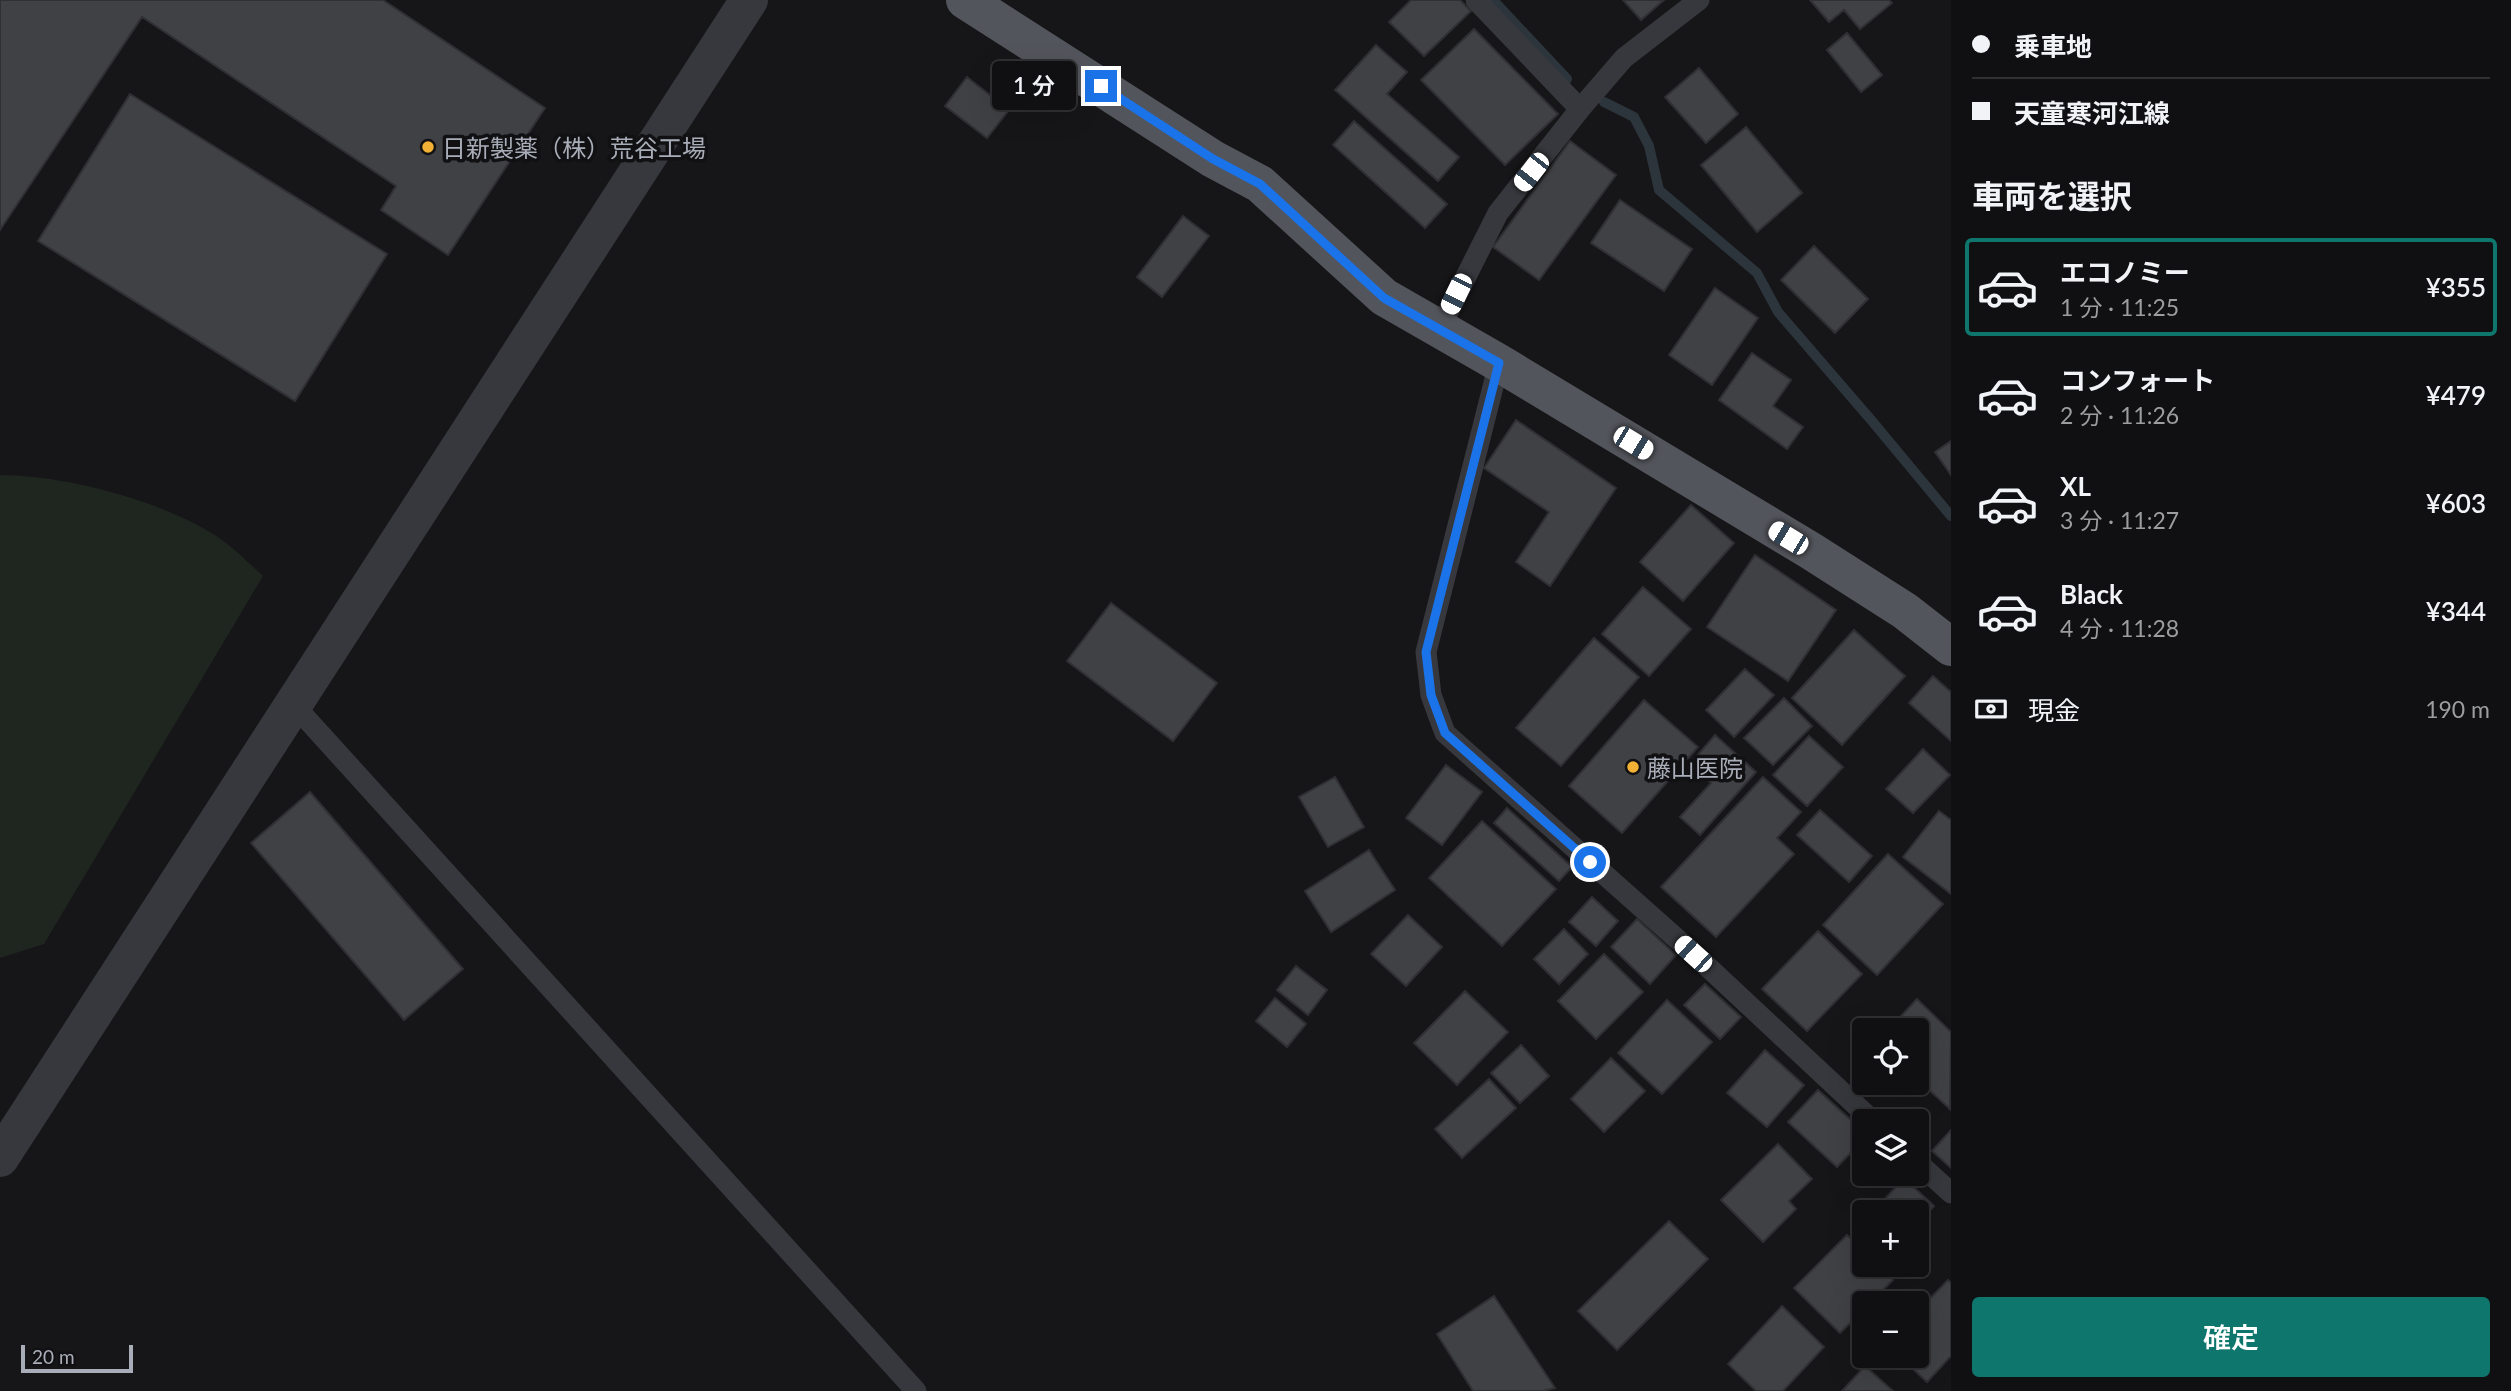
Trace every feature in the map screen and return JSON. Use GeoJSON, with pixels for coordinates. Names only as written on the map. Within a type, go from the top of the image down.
{"type":"FeatureCollection","features":[{"type":"Feature","properties":{"kind":"main road"},"geometry":{"type":"LineString","coordinates":[[965,0],[1213,159],[1260,184],[1384,298],[1499,363],[1811,551],[1905,611],[1951,647]]}},
{"type":"Feature","properties":{"kind":"street"},"geometry":{"type":"LineString","coordinates":[[0,1158],[12,1111],[294,705],[749,0]]}},
{"type":"Feature","properties":{"kind":"lane"},"geometry":{"type":"LineString","coordinates":[[1476,0],[1580,109]]}},
{"type":"Feature","properties":{"kind":"lane"},"geometry":{"type":"LineString","coordinates":[[1439,330],[1498,214],[1580,109],[1624,58],[1699,0]]}},
{"type":"Feature","properties":{"kind":"lane"},"geometry":{"type":"LineString","coordinates":[[1499,363],[1426,652],[1431,695],[1445,733],[1693,954],[1860,1109]]}},
{"type":"Feature","properties":{"kind":"lane"},"geometry":{"type":"LineString","coordinates":[[294,705],[916,1391]]}},
{"type":"Feature","properties":{"kind":"lane"},"geometry":{"type":"LineString","coordinates":[[1929,1173],[1951,1193]]}},
{"type":"Feature","properties":{"kind":"shaded area"},"geometry":{"type":"Polygon","coordinates":[[[0,475],[26,476],[85,486],[116,493],[174,514],[222,540],[263,576],[44,944],[0,958],[0,475]]]}},
{"type":"Feature","properties":{"kind":"building","name":"日新製薬（株）荒谷工場"},"geometry":{"type":"Polygon","coordinates":[[[0,0],[383,0],[545,108],[448,255],[381,210],[396,186],[142,17],[0,230],[0,0]]]}},
{"type":"Feature","properties":{"kind":"building"},"geometry":{"type":"Polygon","coordinates":[[[1411,0],[1460,0],[1471,11],[1424,56],[1389,22],[1411,0]]]}},
{"type":"Feature","properties":{"kind":"building"},"geometry":{"type":"Polygon","coordinates":[[[1623,0],[1664,0],[1641,20],[1623,0]]]}},
{"type":"Feature","properties":{"kind":"building"},"geometry":{"type":"Polygon","coordinates":[[[1810,0],[1889,0],[1892,3],[1860,29],[1844,10],[1829,22],[1810,0]]]}},
{"type":"Feature","properties":{"kind":"building"},"geometry":{"type":"Polygon","coordinates":[[[1474,29],[1558,114],[1505,165],[1421,80],[1474,29]]]}},
{"type":"Feature","properties":{"kind":"building"},"geometry":{"type":"Polygon","coordinates":[[[1847,33],[1882,75],[1861,92],[1827,50],[1847,33]]]}},
{"type":"Feature","properties":{"kind":"building"},"geometry":{"type":"Polygon","coordinates":[[[1376,45],[1407,72],[1387,94],[1459,157],[1438,181],[1335,90],[1376,45]]]}},
{"type":"Feature","properties":{"kind":"building"},"geometry":{"type":"Polygon","coordinates":[[[1699,68],[1738,114],[1706,143],[1665,97],[1699,68]]]}},
{"type":"Feature","properties":{"kind":"building"},"geometry":{"type":"Polygon","coordinates":[[[967,77],[1009,110],[987,138],[945,106],[967,77]]]}},
{"type":"Feature","properties":{"kind":"building"},"geometry":{"type":"Polygon","coordinates":[[[130,94],[387,254],[295,401],[38,241],[130,94]]]}},
{"type":"Feature","properties":{"kind":"building"},"geometry":{"type":"Polygon","coordinates":[[[1354,121],[1447,204],[1425,228],[1333,145],[1354,121]]]}},
{"type":"Feature","properties":{"kind":"building"},"geometry":{"type":"Polygon","coordinates":[[[1746,127],[1802,193],[1757,232],[1701,165],[1746,127]]]}},
{"type":"Feature","properties":{"kind":"building"},"geometry":{"type":"Polygon","coordinates":[[[1570,141],[1616,175],[1539,280],[1493,247],[1570,141]]]}},
{"type":"Feature","properties":{"kind":"building"},"geometry":{"type":"Polygon","coordinates":[[[1620,200],[1692,249],[1664,291],[1591,243],[1620,200]]]}},
{"type":"Feature","properties":{"kind":"building"},"geometry":{"type":"Polygon","coordinates":[[[1183,216],[1209,236],[1162,297],[1137,277],[1183,216]]]}},
{"type":"Feature","properties":{"kind":"building"},"geometry":{"type":"Polygon","coordinates":[[[1814,246],[1868,299],[1835,333],[1781,280],[1814,246]]]}},
{"type":"Feature","properties":{"kind":"building"},"geometry":{"type":"Polygon","coordinates":[[[1715,288],[1758,318],[1712,385],[1669,355],[1715,288]]]}},
{"type":"Feature","properties":{"kind":"building"},"geometry":{"type":"Polygon","coordinates":[[[1752,353],[1791,380],[1773,406],[1803,427],[1787,449],[1719,400],[1752,353]]]}},
{"type":"Feature","properties":{"kind":"building"},"geometry":{"type":"Polygon","coordinates":[[[1516,420],[1616,488],[1550,586],[1516,562],[1549,512],[1484,468],[1516,420]]]}},
{"type":"Feature","properties":{"kind":"building"},"geometry":{"type":"Polygon","coordinates":[[[1951,441],[1951,475],[1935,452],[1951,441]]]}},
{"type":"Feature","properties":{"kind":"building"},"geometry":{"type":"Polygon","coordinates":[[[1691,505],[1734,543],[1683,601],[1640,562],[1691,505]]]}},
{"type":"Feature","properties":{"kind":"building"},"geometry":{"type":"Polygon","coordinates":[[[1755,555],[1836,610],[1788,681],[1707,627],[1755,555]]]}},
{"type":"Feature","properties":{"kind":"building"},"geometry":{"type":"Polygon","coordinates":[[[1643,587],[1691,629],[1649,676],[1602,634],[1643,587]]]}},
{"type":"Feature","properties":{"kind":"building"},"geometry":{"type":"Polygon","coordinates":[[[1111,603],[1217,683],[1173,741],[1067,661],[1111,603]]]}},
{"type":"Feature","properties":{"kind":"building"},"geometry":{"type":"Polygon","coordinates":[[[1854,630],[1905,676],[1842,745],[1792,698],[1854,630]]]}},
{"type":"Feature","properties":{"kind":"building"},"geometry":{"type":"Polygon","coordinates":[[[1594,638],[1639,677],[1561,766],[1516,728],[1594,638]]]}},
{"type":"Feature","properties":{"kind":"building"},"geometry":{"type":"Polygon","coordinates":[[[1745,669],[1774,695],[1734,737],[1706,710],[1745,669]]]}},
{"type":"Feature","properties":{"kind":"building"},"geometry":{"type":"Polygon","coordinates":[[[1933,676],[1951,692],[1951,741],[1909,703],[1933,676]]]}},
{"type":"Feature","properties":{"kind":"building"},"geometry":{"type":"Polygon","coordinates":[[[1784,698],[1812,726],[1773,765],[1744,738],[1784,698]]]}},
{"type":"Feature","properties":{"kind":"building","name":"藤山医院"},"geometry":{"type":"Polygon","coordinates":[[[1644,700],[1698,747],[1622,833],[1569,786],[1644,700]]]}},
{"type":"Feature","properties":{"kind":"building"},"geometry":{"type":"Polygon","coordinates":[[[1715,735],[1756,772],[1700,835],[1680,817],[1711,783],[1690,764],[1715,735]]]}},
{"type":"Feature","properties":{"kind":"building"},"geometry":{"type":"Polygon","coordinates":[[[1809,736],[1843,767],[1807,806],[1773,775],[1809,736]]]}},
{"type":"Feature","properties":{"kind":"building"},"geometry":{"type":"Polygon","coordinates":[[[1923,749],[1950,775],[1913,813],[1886,789],[1923,749]]]}},
{"type":"Feature","properties":{"kind":"building"},"geometry":{"type":"Polygon","coordinates":[[[1446,765],[1482,792],[1442,845],[1406,818],[1446,765]]]}},
{"type":"Feature","properties":{"kind":"building"},"geometry":{"type":"Polygon","coordinates":[[[1335,777],[1364,827],[1328,847],[1299,797],[1335,777]]]}},
{"type":"Feature","properties":{"kind":"building"},"geometry":{"type":"Polygon","coordinates":[[[1763,777],[1801,812],[1777,838],[1794,854],[1716,937],[1661,887],[1763,777]]]}},
{"type":"Feature","properties":{"kind":"building"},"geometry":{"type":"Polygon","coordinates":[[[310,792],[463,969],[404,1020],[251,843],[310,792]]]}},
{"type":"Feature","properties":{"kind":"building"},"geometry":{"type":"Polygon","coordinates":[[[1507,808],[1572,867],[1559,881],[1494,823],[1507,808]]]}},
{"type":"Feature","properties":{"kind":"building"},"geometry":{"type":"Polygon","coordinates":[[[1820,810],[1872,856],[1849,882],[1797,835],[1820,810]]]}},
{"type":"Feature","properties":{"kind":"building"},"geometry":{"type":"Polygon","coordinates":[[[1939,811],[1951,820],[1951,894],[1903,857],[1939,811]]]}},
{"type":"Feature","properties":{"kind":"building"},"geometry":{"type":"Polygon","coordinates":[[[1482,821],[1556,889],[1502,946],[1429,878],[1482,821]]]}},
{"type":"Feature","properties":{"kind":"building"},"geometry":{"type":"Polygon","coordinates":[[[1369,850],[1395,890],[1331,932],[1305,891],[1369,850]]]}},
{"type":"Feature","properties":{"kind":"building"},"geometry":{"type":"Polygon","coordinates":[[[1888,854],[1943,904],[1877,975],[1823,925],[1888,854]]]}},
{"type":"Feature","properties":{"kind":"building"},"geometry":{"type":"Polygon","coordinates":[[[1592,897],[1618,921],[1596,946],[1569,922],[1592,897]]]}},
{"type":"Feature","properties":{"kind":"building"},"geometry":{"type":"Polygon","coordinates":[[[1408,915],[1442,947],[1406,986],[1371,954],[1408,915]]]}},
{"type":"Feature","properties":{"kind":"building"},"geometry":{"type":"Polygon","coordinates":[[[1637,919],[1676,955],[1650,984],[1611,947],[1637,919]]]}},
{"type":"Feature","properties":{"kind":"building"},"geometry":{"type":"Polygon","coordinates":[[[1564,929],[1588,954],[1559,984],[1534,959],[1564,929]]]}},
{"type":"Feature","properties":{"kind":"building"},"geometry":{"type":"Polygon","coordinates":[[[1818,931],[1862,974],[1807,1031],[1762,989],[1818,931]]]}},
{"type":"Feature","properties":{"kind":"building"},"geometry":{"type":"Polygon","coordinates":[[[1604,954],[1643,992],[1596,1039],[1558,1001],[1604,954]]]}},
{"type":"Feature","properties":{"kind":"building"},"geometry":{"type":"Polygon","coordinates":[[[1296,966],[1327,990],[1308,1015],[1277,990],[1296,966]]]}},
{"type":"Feature","properties":{"kind":"building"},"geometry":{"type":"Polygon","coordinates":[[[1705,984],[1741,1017],[1720,1039],[1684,1005],[1705,984]]]}},
{"type":"Feature","properties":{"kind":"building"},"geometry":{"type":"Polygon","coordinates":[[[1465,991],[1508,1032],[1457,1085],[1414,1043],[1465,991]]]}},
{"type":"Feature","properties":{"kind":"building"},"geometry":{"type":"Polygon","coordinates":[[[1275,998],[1306,1024],[1287,1047],[1256,1021],[1275,998]]]}},
{"type":"Feature","properties":{"kind":"building"},"geometry":{"type":"Polygon","coordinates":[[[1917,999],[1951,1032],[1950,1109],[1929,1090],[1929,1018],[1899,1018],[1917,999]]]}},
{"type":"Feature","properties":{"kind":"building"},"geometry":{"type":"Polygon","coordinates":[[[1667,1000],[1712,1042],[1662,1094],[1618,1053],[1667,1000]]]}},
{"type":"Feature","properties":{"kind":"building"},"geometry":{"type":"Polygon","coordinates":[[[1521,1045],[1549,1076],[1520,1103],[1491,1073],[1521,1045]]]}},
{"type":"Feature","properties":{"kind":"building"},"geometry":{"type":"Polygon","coordinates":[[[1765,1050],[1804,1085],[1767,1127],[1727,1093],[1765,1050]]]}},
{"type":"Feature","properties":{"kind":"building"},"geometry":{"type":"Polygon","coordinates":[[[1611,1058],[1645,1091],[1604,1132],[1571,1099],[1611,1058]]]}},
{"type":"Feature","properties":{"kind":"building"},"geometry":{"type":"Polygon","coordinates":[[[1489,1079],[1516,1108],[1462,1158],[1435,1129],[1489,1079]]]}},
{"type":"Feature","properties":{"kind":"building"},"geometry":{"type":"Polygon","coordinates":[[[1818,1090],[1852,1121],[1852,1151],[1837,1167],[1788,1122],[1818,1090]]]}},
{"type":"Feature","properties":{"kind":"building"},"geometry":{"type":"Polygon","coordinates":[[[1951,1130],[1951,1168],[1932,1151],[1951,1130]]]}},
{"type":"Feature","properties":{"kind":"building"},"geometry":{"type":"Polygon","coordinates":[[[1778,1144],[1812,1179],[1789,1201],[1796,1209],[1763,1242],[1721,1200],[1778,1144]]]}},
{"type":"Feature","properties":{"kind":"building"},"geometry":{"type":"Polygon","coordinates":[[[1897,1186],[1913,1186],[1928,1200],[1884,1200],[1897,1186]]]}},
{"type":"Feature","properties":{"kind":"building"},"geometry":{"type":"Polygon","coordinates":[[[1669,1221],[1708,1259],[1617,1350],[1578,1311],[1669,1221]]]}},
{"type":"Feature","properties":{"kind":"building"},"geometry":{"type":"Polygon","coordinates":[[[1847,1235],[1852,1240],[1852,1277],[1890,1277],[1893,1280],[1882,1291],[1852,1291],[1852,1321],[1840,1333],[1794,1288],[1847,1235]]]}},
{"type":"Feature","properties":{"kind":"building"},"geometry":{"type":"Polygon","coordinates":[[[1948,1280],[1951,1283],[1951,1356],[1927,1382],[1912,1368],[1929,1368],[1929,1300],[1948,1280]]]}},
{"type":"Feature","properties":{"kind":"building"},"geometry":{"type":"Polygon","coordinates":[[[1494,1296],[1555,1388],[1543,1391],[1473,1391],[1437,1334],[1494,1296]]]}},
{"type":"Feature","properties":{"kind":"building"},"geometry":{"type":"Polygon","coordinates":[[[1782,1306],[1824,1347],[1783,1391],[1756,1391],[1728,1364],[1782,1306]]]}},
{"type":"Feature","properties":{"kind":"building"},"geometry":{"type":"Polygon","coordinates":[[[1863,1368],[1867,1368],[1893,1391],[1842,1391],[1863,1368]]]}},
{"type":"Feature","properties":{"kind":"waterway"},"geometry":{"type":"LineString","coordinates":[[1493,0],[1567,79]]}},
{"type":"Feature","properties":{"kind":"waterway"},"geometry":{"type":"LineString","coordinates":[[1604,102],[1634,117],[1649,146],[1659,190],[1757,273],[1778,312],[1951,516]]}},
{"type":"Feature","properties":{"kind":"place","name":"日新製薬（株）荒谷工場"},"geometry":{"type":"Point","coordinates":[428,147]}},
{"type":"Feature","properties":{"kind":"place","name":"藤山医院"},"geometry":{"type":"Point","coordinates":[1633,767]}},
{"type":"Feature","properties":{"kind":"route"},"geometry":{"type":"LineString","coordinates":[[1101,86],[1213,159],[1260,184],[1384,298],[1499,363],[1426,652],[1431,695],[1445,733],[1590,862]]}}]}
